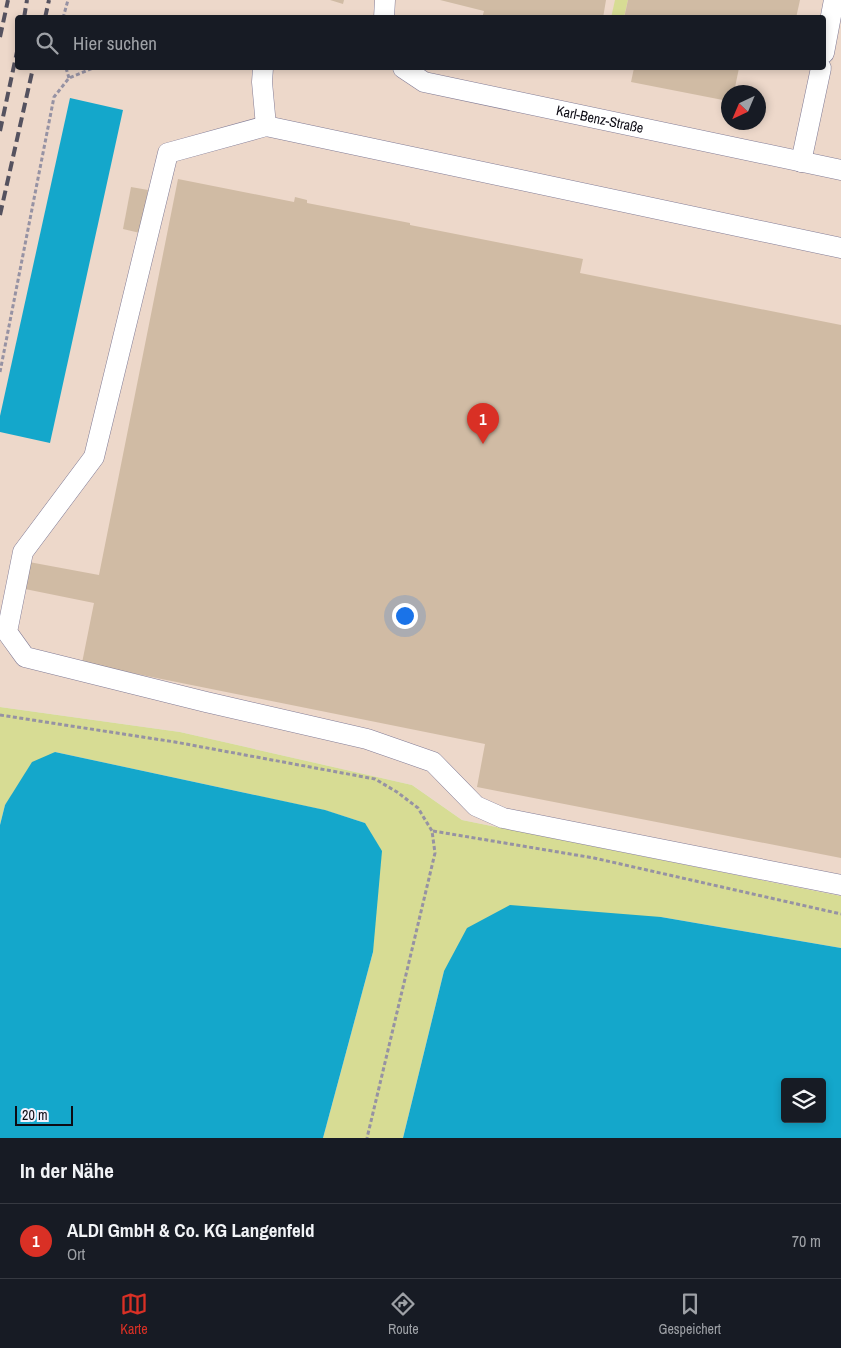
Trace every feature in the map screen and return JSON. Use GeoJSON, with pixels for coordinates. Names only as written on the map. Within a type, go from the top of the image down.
{"type":"FeatureCollection","features":[{"type":"Feature","properties":{"kind":"street"},"geometry":{"type":"LineString","coordinates":[[384,15],[385,0]]}},
{"type":"Feature","properties":{"kind":"street"},"geometry":{"type":"LineString","coordinates":[[826,42],[834,0]]}},
{"type":"Feature","properties":{"kind":"street"},"geometry":{"type":"LineString","coordinates":[[263,70],[262,82],[266,126]]}},
{"type":"Feature","properties":{"kind":"street","name":"Karl-Benz-Straße"},"geometry":{"type":"LineString","coordinates":[[406,70],[424,82],[841,170]]}},
{"type":"Feature","properties":{"kind":"street"},"geometry":{"type":"LineString","coordinates":[[801,162],[821,70]]}},
{"type":"Feature","properties":{"kind":"street"},"geometry":{"type":"LineString","coordinates":[[841,248],[266,126],[168,154],[94,458],[23,552],[7,632],[24,657],[376,742],[433,762],[476,806],[503,818],[841,885]]}},
{"type":"Feature","properties":{"kind":"path"},"geometry":{"type":"LineString","coordinates":[[64,15],[68,0]]}},
{"type":"Feature","properties":{"kind":"path"},"geometry":{"type":"LineString","coordinates":[[67,70],[69,78]]}},
{"type":"Feature","properties":{"kind":"path"},"geometry":{"type":"LineString","coordinates":[[0,372],[54,97],[69,78],[88,70]]}},
{"type":"Feature","properties":{"kind":"path"},"geometry":{"type":"LineString","coordinates":[[0,715],[175,742],[375,779],[397,792],[418,808],[432,831],[435,853],[367,1138]]}},
{"type":"Feature","properties":{"kind":"path"},"geometry":{"type":"LineString","coordinates":[[432,831],[594,858],[841,914]]}},
{"type":"Feature","properties":{"kind":"shaded area"},"geometry":{"type":"Polygon","coordinates":[[[0,0],[841,0],[841,896],[462,820],[412,785],[180,732],[0,707],[0,0]]]}},
{"type":"Feature","properties":{"kind":"green space"},"geometry":{"type":"Polygon","coordinates":[[[615,0],[628,0],[624,15],[612,15],[615,0]]]}},
{"type":"Feature","properties":{"kind":"green space"},"geometry":{"type":"Polygon","coordinates":[[[0,707],[180,732],[412,785],[462,820],[841,896],[841,948],[661,917],[444,971],[403,1138],[323,1138],[373,952],[365,823],[324,810],[55,752],[5,805],[0,825],[0,707]]]}},
{"type":"Feature","properties":{"kind":"water"},"geometry":{"type":"Polygon","coordinates":[[[70,98],[123,110],[50,443],[0,432],[0,416],[70,98]]]}},
{"type":"Feature","properties":{"kind":"water"},"geometry":{"type":"Polygon","coordinates":[[[55,752],[325,810],[365,823],[382,851],[373,952],[323,1138],[0,1138],[0,825],[5,805],[32,762],[55,752]]]}},
{"type":"Feature","properties":{"kind":"water"},"geometry":{"type":"Polygon","coordinates":[[[510,905],[661,917],[841,948],[841,1138],[403,1138],[444,971],[467,928],[510,905]]]}},
{"type":"Feature","properties":{"kind":"building"},"geometry":{"type":"Polygon","coordinates":[[[330,0],[344,0],[343,4],[330,0]]]}},
{"type":"Feature","properties":{"kind":"building"},"geometry":{"type":"Polygon","coordinates":[[[440,0],[606,0],[604,15],[483,15],[484,11],[440,0]]]}},
{"type":"Feature","properties":{"kind":"building"},"geometry":{"type":"Polygon","coordinates":[[[628,0],[800,0],[797,15],[625,15],[628,0]]]}},
{"type":"Feature","properties":{"kind":"building"},"geometry":{"type":"Polygon","coordinates":[[[634,70],[739,70],[735,85],[721,85],[721,100],[631,82],[634,70]]]}},
{"type":"Feature","properties":{"kind":"building"},"geometry":{"type":"Polygon","coordinates":[[[178,179],[294,202],[295,197],[307,200],[307,203],[583,259],[580,273],[841,325],[841,858],[477,787],[485,744],[82,663],[94,603],[25,589],[29,562],[99,575],[178,179]]]}},
{"type":"Feature","properties":{"kind":"building"},"geometry":{"type":"Polygon","coordinates":[[[131,187],[148,190],[140,233],[123,229],[131,187]]]}},
{"type":"Feature","properties":{"kind":"railway"},"geometry":{"type":"LineString","coordinates":[[0,37],[8,0]]}},
{"type":"Feature","properties":{"kind":"railway"},"geometry":{"type":"LineString","coordinates":[[24,15],[27,0]]}},
{"type":"Feature","properties":{"kind":"railway"},"geometry":{"type":"LineString","coordinates":[[46,15],[49,0]]}},
{"type":"Feature","properties":{"kind":"railway"},"geometry":{"type":"LineString","coordinates":[[0,131],[15,61]]}},
{"type":"Feature","properties":{"kind":"railway"},"geometry":{"type":"LineString","coordinates":[[0,215],[33,70]]}},
{"type":"Feature","properties":{"kind":"place","name":"ALDI GmbH & Co. KG Langenfeld"},"geometry":{"type":"Point","coordinates":[483,444]}}]}
